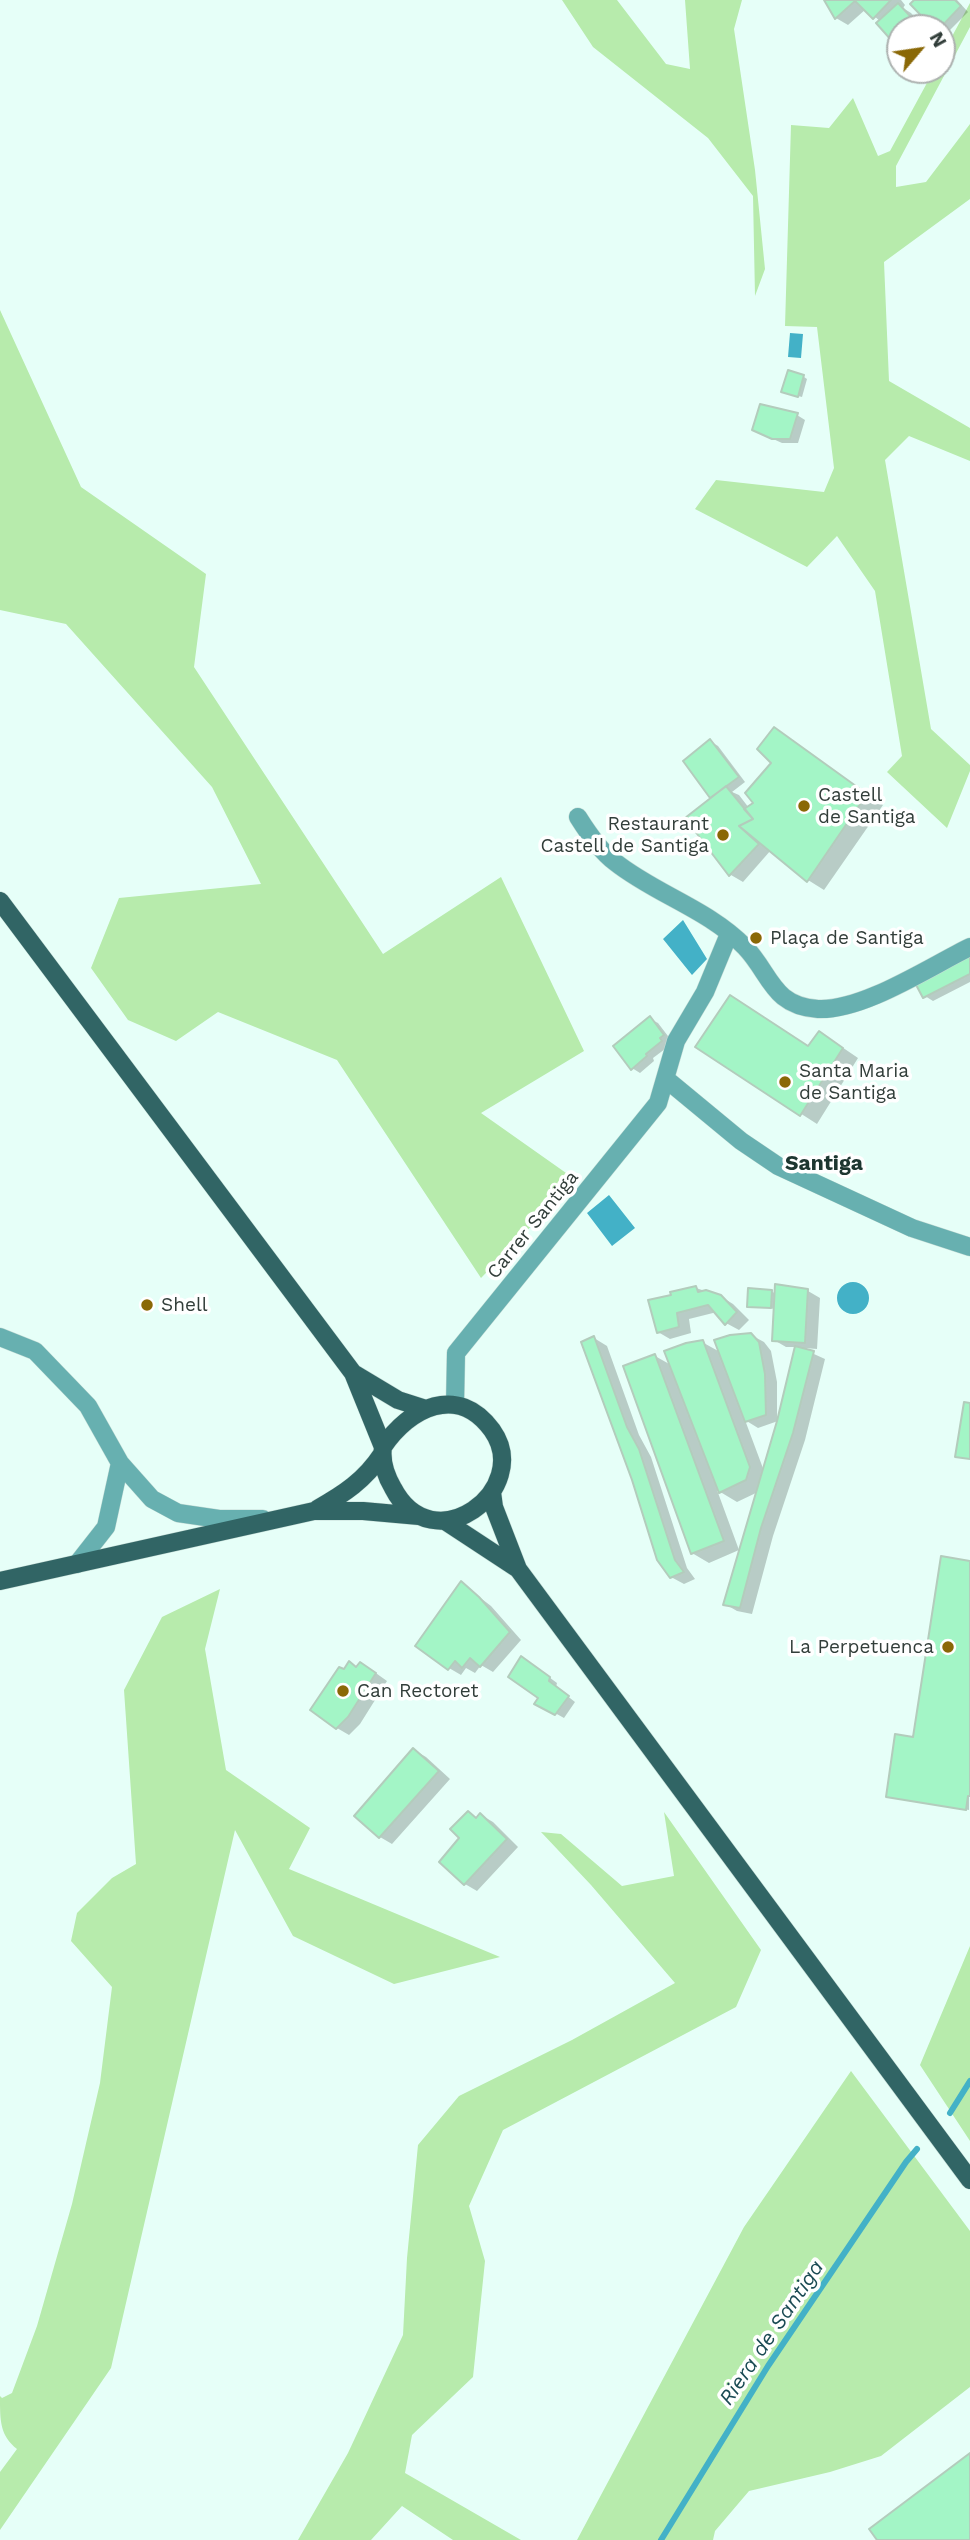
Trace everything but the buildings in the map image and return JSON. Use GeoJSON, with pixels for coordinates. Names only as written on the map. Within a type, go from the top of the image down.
{"type":"FeatureCollection","features":[{"type":"Feature","properties":{"kind":"main road"},"geometry":{"type":"LineString","coordinates":[[0,901],[353,1373],[383,1451],[388,1480],[396,1494],[419,1516]]}},
{"type":"Feature","properties":{"kind":"main road"},"geometry":{"type":"LineString","coordinates":[[353,1373],[398,1399],[424,1408],[455,1405],[476,1414],[492,1431],[500,1448],[500,1472],[492,1492],[474,1511],[445,1521]]}},
{"type":"Feature","properties":{"kind":"main road"},"geometry":{"type":"LineString","coordinates":[[314,1511],[359,1482],[394,1432],[424,1408]]}},
{"type":"Feature","properties":{"kind":"main road"},"geometry":{"type":"LineString","coordinates":[[492,1492],[494,1507],[518,1569],[970,2180]]}},
{"type":"Feature","properties":{"kind":"main road"},"geometry":{"type":"LineString","coordinates":[[0,1581],[314,1511],[363,1511],[445,1521],[518,1569]]}},
{"type":"Feature","properties":{"kind":"street"},"geometry":{"type":"LineString","coordinates":[[578,817],[597,845],[614,862],[671,895],[729,934],[756,960],[773,989],[790,1002],[804,1007],[821,1009],[846,1006],[867,999],[970,947]]}},
{"type":"Feature","properties":{"kind":"street","name":"Carrer Santiga"},"geometry":{"type":"LineString","coordinates":[[455,1405],[456,1353],[658,1103],[676,1041],[705,992],[729,934]]}},
{"type":"Feature","properties":{"kind":"street"},"geometry":{"type":"LineString","coordinates":[[666,1079],[741,1140],[778,1166],[912,1228],[970,1247]]}},
{"type":"Feature","properties":{"kind":"street"},"geometry":{"type":"LineString","coordinates":[[0,1337],[35,1351],[88,1406],[120,1463],[152,1499],[178,1513],[219,1518],[280,1519]]}},
{"type":"Feature","properties":{"kind":"street"},"geometry":{"type":"LineString","coordinates":[[77,1564],[106,1527],[120,1463]]}},
{"type":"Feature","properties":{"kind":"green space"},"geometry":{"type":"Polygon","coordinates":[[[562,0],[617,0],[666,64],[690,69],[685,0],[742,0],[734,29],[755,170],[765,269],[755,296],[753,196],[708,138],[593,47],[562,0]]]}},
{"type":"Feature","properties":{"kind":"green space"},"geometry":{"type":"Polygon","coordinates":[[[970,3],[970,27],[956,53],[956,29],[970,3]]]}},
{"type":"Feature","properties":{"kind":"green space"},"geometry":{"type":"Polygon","coordinates":[[[926,84],[940,84],[896,166],[896,187],[926,182],[970,124],[970,199],[884,262],[889,381],[970,428],[970,461],[909,436],[885,460],[931,729],[970,765],[947,828],[887,772],[902,756],[875,591],[837,536],[807,567],[695,509],[716,480],[824,492],[834,468],[817,327],[785,326],[791,125],[829,128],[853,98],[878,156],[890,151],[926,84]]]}},
{"type":"Feature","properties":{"kind":"green space"},"geometry":{"type":"Polygon","coordinates":[[[0,310],[81,487],[206,574],[194,667],[383,954],[501,877],[584,1051],[481,1113],[576,1180],[481,1278],[337,1060],[218,1012],[176,1041],[128,1020],[91,968],[119,898],[261,884],[212,787],[66,624],[0,610],[0,310]]]}},
{"type":"Feature","properties":{"kind":"green space"},"geometry":{"type":"Polygon","coordinates":[[[220,1589],[205,1649],[226,1770],[310,1828],[289,1869],[500,1957],[394,1984],[293,1936],[235,1830],[111,2368],[0,2530],[0,2472],[17,2449],[11,2444],[2,2427],[0,2396],[2,2398],[12,2393],[37,2326],[72,2204],[100,2083],[112,1987],[71,1941],[77,1913],[112,1878],[136,1864],[124,1690],[162,1617],[220,1589]]]}},
{"type":"Feature","properties":{"kind":"green space"},"geometry":{"type":"Polygon","coordinates":[[[664,1812],[761,1950],[736,2007],[503,2130],[469,2206],[485,2261],[473,2377],[412,2435],[405,2473],[521,2540],[453,2540],[402,2506],[371,2540],[298,2540],[348,2453],[403,2335],[418,2145],[459,2096],[572,2040],[675,1983],[591,1885],[541,1832],[561,1834],[622,1886],[674,1876],[664,1812]]]}},
{"type":"Feature","properties":{"kind":"green space"},"geometry":{"type":"Polygon","coordinates":[[[970,1946],[970,2141],[920,2065],[970,1946]]]}},
{"type":"Feature","properties":{"kind":"green space"},"geometry":{"type":"Polygon","coordinates":[[[851,2071],[970,2231],[970,2387],[881,2456],[830,2472],[749,2491],[715,2531],[713,2540],[577,2540],[744,2227],[851,2071]]]}},
{"type":"Feature","properties":{"kind":"water"},"geometry":{"type":"Polygon","coordinates":[[[790,333],[803,334],[801,358],[788,357],[790,333]]]}},
{"type":"Feature","properties":{"kind":"water"},"geometry":{"type":"Polygon","coordinates":[[[683,920],[707,959],[692,975],[663,939],[683,920]]]}},
{"type":"Feature","properties":{"kind":"water"},"geometry":{"type":"Polygon","coordinates":[[[609,1195],[635,1228],[612,1246],[587,1213],[609,1195]]]}},
{"type":"Feature","properties":{"kind":"water"},"geometry":{"type":"Polygon","coordinates":[[[853,1282],[864,1287],[869,1298],[864,1309],[853,1314],[842,1309],[837,1298],[842,1287],[853,1282]]]}},
{"type":"Feature","properties":{"kind":"waterway","name":"Riera de Santiga"},"geometry":{"type":"LineString","coordinates":[[950,2113],[970,2081]]}},
{"type":"Feature","properties":{"kind":"waterway","name":"Riera de Santiga"},"geometry":{"type":"LineString","coordinates":[[661,2540],[768,2366],[917,2149]]}},
{"type":"Feature","properties":{"kind":"place","name":"Castell de Santiga"},"geometry":{"type":"Point","coordinates":[804,806]}},
{"type":"Feature","properties":{"kind":"place","name":"Restaurant Castell de Santiga"},"geometry":{"type":"Point","coordinates":[723,835]}},
{"type":"Feature","properties":{"kind":"place","name":"Plaça de Santiga"},"geometry":{"type":"Point","coordinates":[756,938]}},
{"type":"Feature","properties":{"kind":"place","name":"Santa Maria de Santiga"},"geometry":{"type":"Point","coordinates":[785,1082]}},
{"type":"Feature","properties":{"kind":"place","name":"Shell"},"geometry":{"type":"Point","coordinates":[147,1305]}},
{"type":"Feature","properties":{"kind":"place","name":"La Perpetuenca"},"geometry":{"type":"Point","coordinates":[948,1647]}},
{"type":"Feature","properties":{"kind":"place","name":"Can Rectoret"},"geometry":{"type":"Point","coordinates":[343,1691]}},
{"type":"Feature","properties":{"kind":"district","name":"Santiga"},"geometry":{"type":"Point","coordinates":[824,1164]}}]}
